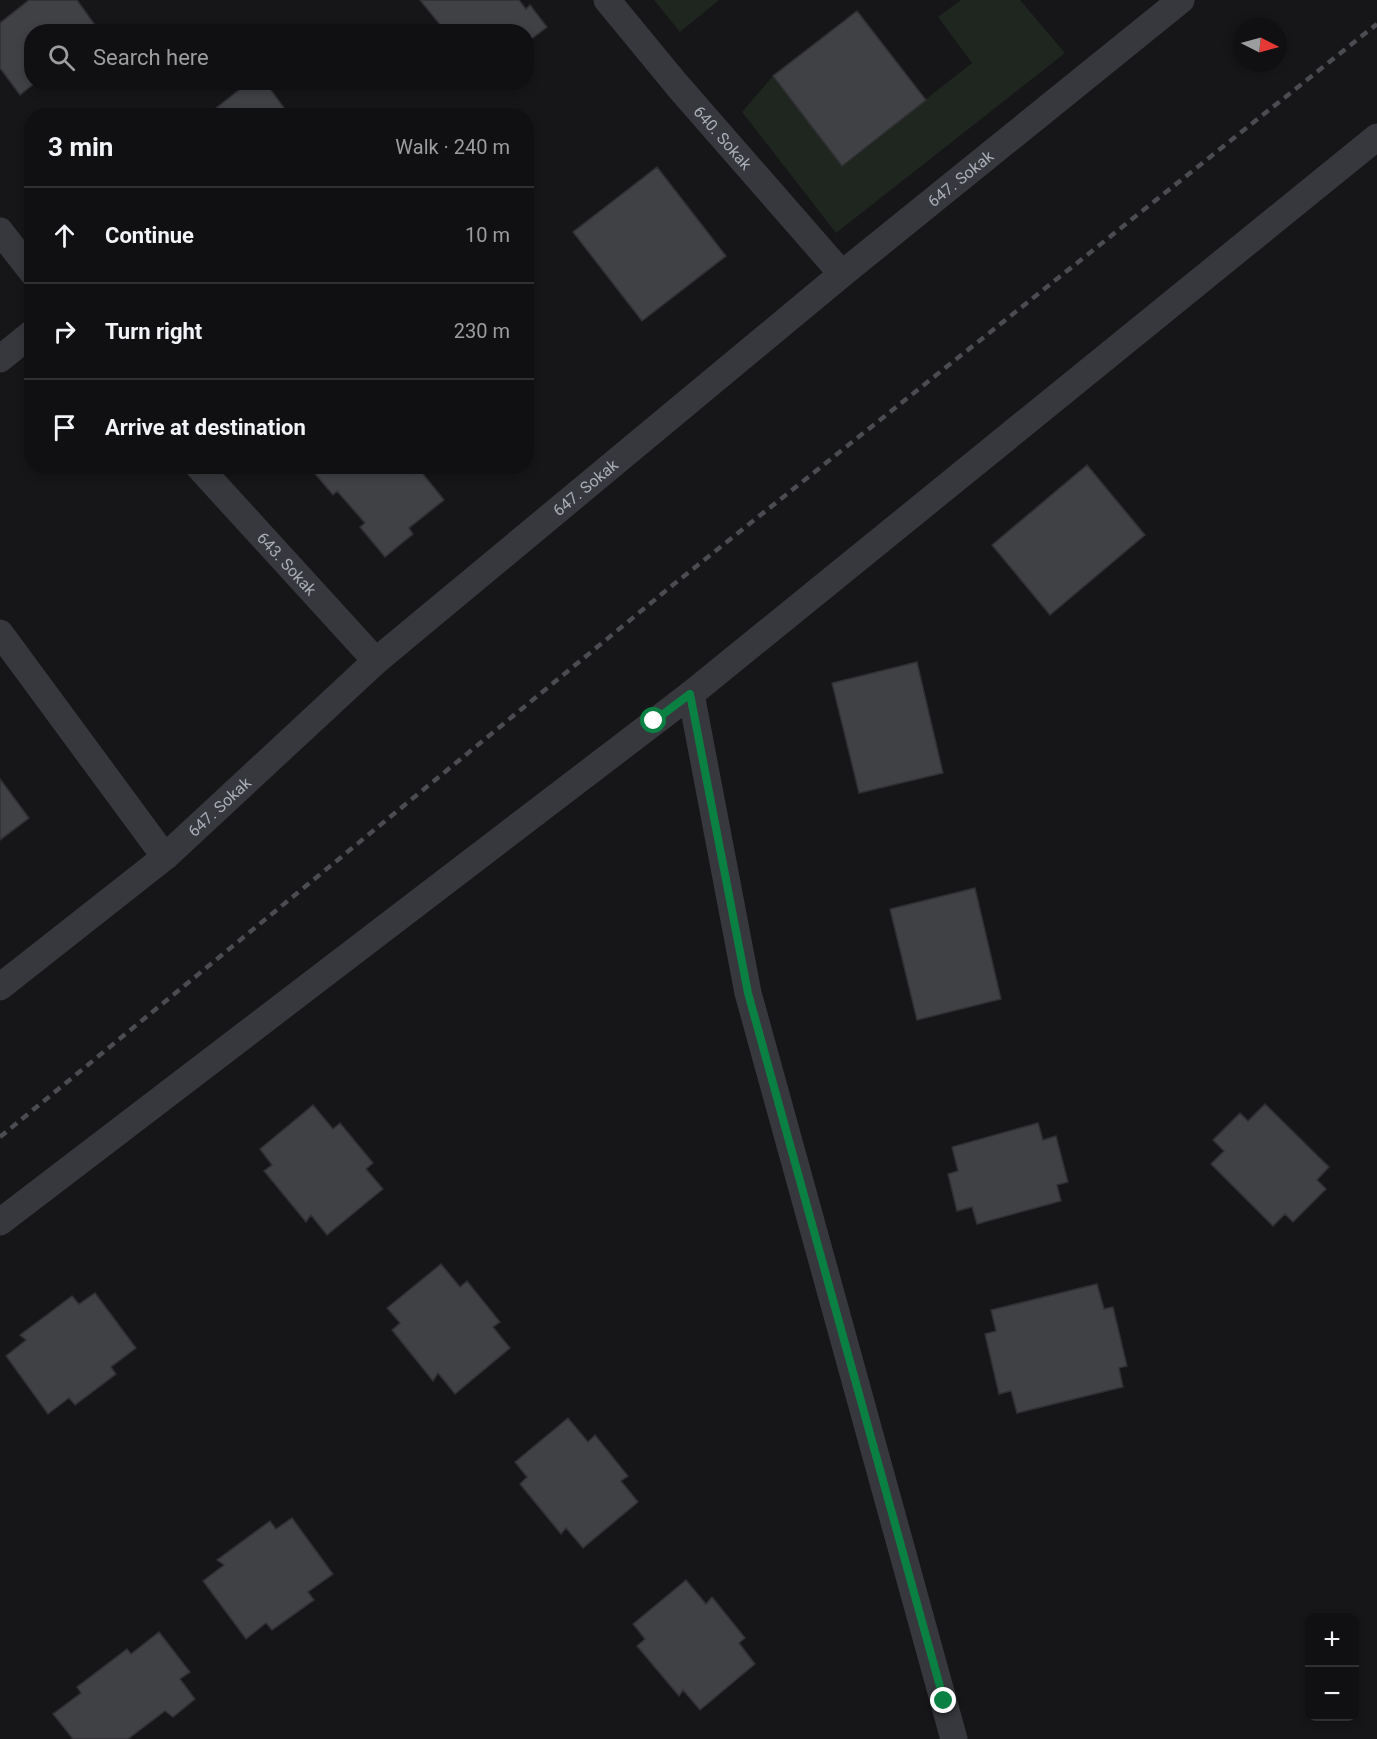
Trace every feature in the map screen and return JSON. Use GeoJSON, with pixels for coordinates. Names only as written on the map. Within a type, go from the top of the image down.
{"type":"FeatureCollection","features":[{"type":"Feature","properties":{"kind":"street","name":"640. Sokak"},"geometry":{"type":"LineString","coordinates":[[607,0],[677,85],[842,274]]}},
{"type":"Feature","properties":{"kind":"street","name":"647. Sokak"},"geometry":{"type":"LineString","coordinates":[[0,987],[165,857],[376,661],[842,274],[1181,0]]}},
{"type":"Feature","properties":{"kind":"street"},"geometry":{"type":"LineString","coordinates":[[0,1222],[690,694],[1377,137]]}},
{"type":"Feature","properties":{"kind":"street"},"geometry":{"type":"LineString","coordinates":[[0,231],[24,262]]}},
{"type":"Feature","properties":{"kind":"street"},"geometry":{"type":"LineString","coordinates":[[0,359],[24,340]]}},
{"type":"Feature","properties":{"kind":"street","name":"643. Sokak"},"geometry":{"type":"LineString","coordinates":[[205,474],[376,661]]}},
{"type":"Feature","properties":{"kind":"street"},"geometry":{"type":"LineString","coordinates":[[0,633],[165,857]]}},
{"type":"Feature","properties":{"kind":"street"},"geometry":{"type":"LineString","coordinates":[[690,694],[748,993],[954,1739]]}},
{"type":"Feature","properties":{"kind":"shaded area"},"geometry":{"type":"Polygon","coordinates":[[[654,0],[719,0],[680,32],[654,0]]]}},
{"type":"Feature","properties":{"kind":"shaded area"},"geometry":{"type":"Polygon","coordinates":[[[961,0],[1020,0],[1065,53],[836,233],[742,112],[773,76],[842,165],[972,63],[938,17],[961,0]]]}},
{"type":"Feature","properties":{"kind":"building"},"geometry":{"type":"Polygon","coordinates":[[[29,0],[77,0],[94,24],[24,24],[24,90],[26,90],[20,95],[0,68],[0,23],[29,0]]]}},
{"type":"Feature","properties":{"kind":"building"},"geometry":{"type":"Polygon","coordinates":[[[420,0],[519,0],[526,9],[530,5],[547,27],[534,37],[534,24],[440,24],[420,0]]]}},
{"type":"Feature","properties":{"kind":"building"},"geometry":{"type":"Polygon","coordinates":[[[857,11],[926,100],[842,166],[773,76],[857,11]]]}},
{"type":"Feature","properties":{"kind":"building"},"geometry":{"type":"Polygon","coordinates":[[[239,90],[271,90],[284,108],[216,108],[239,90]]]}},
{"type":"Feature","properties":{"kind":"building"},"geometry":{"type":"Polygon","coordinates":[[[657,167],[726,256],[642,321],[573,232],[657,167]]]}},
{"type":"Feature","properties":{"kind":"building"},"geometry":{"type":"Polygon","coordinates":[[[1087,465],[1145,535],[1050,615],[992,545],[1087,465]]]}},
{"type":"Feature","properties":{"kind":"building"},"geometry":{"type":"Polygon","coordinates":[[[315,474],[423,474],[444,500],[409,528],[413,534],[385,557],[360,527],[365,523],[337,491],[333,495],[315,474]]]}},
{"type":"Feature","properties":{"kind":"building"},"geometry":{"type":"Polygon","coordinates":[[[917,662],[943,773],[859,793],[832,683],[917,662]]]}},
{"type":"Feature","properties":{"kind":"building"},"geometry":{"type":"Polygon","coordinates":[[[0,779],[29,818],[0,840],[0,779]]]}},
{"type":"Feature","properties":{"kind":"building"},"geometry":{"type":"Polygon","coordinates":[[[975,888],[1001,999],[917,1020],[890,909],[975,888]]]}},
{"type":"Feature","properties":{"kind":"building"},"geometry":{"type":"Polygon","coordinates":[[[1265,1104],[1329,1167],[1317,1180],[1326,1189],[1293,1222],[1285,1214],[1273,1226],[1211,1164],[1224,1151],[1213,1140],[1240,1113],[1248,1121],[1265,1104]]]}},
{"type":"Feature","properties":{"kind":"building"},"geometry":{"type":"Polygon","coordinates":[[[313,1105],[333,1129],[340,1123],[373,1163],[366,1169],[383,1189],[327,1235],[311,1215],[306,1222],[264,1171],[272,1165],[260,1149],[313,1105]]]}},
{"type":"Feature","properties":{"kind":"building"},"geometry":{"type":"Polygon","coordinates":[[[1038,1123],[1043,1140],[1056,1136],[1068,1182],[1057,1185],[1061,1201],[977,1224],[972,1207],[957,1211],[948,1174],[958,1171],[952,1147],[1038,1123]]]}},
{"type":"Feature","properties":{"kind":"building"},"geometry":{"type":"Polygon","coordinates":[[[441,1264],[460,1287],[467,1281],[500,1322],[493,1327],[510,1348],[455,1394],[438,1373],[433,1381],[392,1330],[400,1323],[387,1308],[441,1264]]]}},
{"type":"Feature","properties":{"kind":"building"},"geometry":{"type":"Polygon","coordinates":[[[1097,1284],[1104,1309],[1113,1307],[1127,1366],[1119,1368],[1123,1387],[1017,1413],[1011,1391],[999,1394],[985,1334],[996,1331],[991,1310],[1097,1284]]]}},
{"type":"Feature","properties":{"kind":"building"},"geometry":{"type":"Polygon","coordinates":[[[95,1293],[136,1348],[111,1367],[116,1374],[75,1405],[69,1398],[48,1414],[6,1356],[26,1340],[20,1335],[72,1296],[79,1304],[95,1293]]]}},
{"type":"Feature","properties":{"kind":"building"},"geometry":{"type":"Polygon","coordinates":[[[568,1418],[588,1442],[595,1435],[628,1476],[621,1481],[638,1502],[583,1548],[566,1528],[561,1534],[520,1484],[527,1477],[515,1462],[568,1418]]]}},
{"type":"Feature","properties":{"kind":"building"},"geometry":{"type":"Polygon","coordinates":[[[292,1518],[333,1574],[308,1592],[314,1600],[272,1630],[266,1623],[246,1639],[203,1581],[224,1565],[217,1560],[270,1521],[276,1529],[292,1518]]]}},
{"type":"Feature","properties":{"kind":"building"},"geometry":{"type":"Polygon","coordinates":[[[686,1580],[706,1604],[712,1597],[745,1638],[739,1643],[755,1664],[700,1710],[683,1690],[679,1696],[637,1646],[645,1639],[633,1624],[686,1580]]]}},
{"type":"Feature","properties":{"kind":"building"},"geometry":{"type":"Polygon","coordinates":[[[159,1632],[190,1672],[180,1679],[195,1699],[173,1717],[165,1711],[128,1739],[73,1739],[53,1714],[81,1693],[77,1687],[127,1649],[131,1654],[159,1632]]]}},
{"type":"Feature","properties":{"kind":"railway"},"geometry":{"type":"LineString","coordinates":[[0,1137],[674,584],[1377,24]]}},
{"type":"Feature","properties":{"kind":"route"},"geometry":{"type":"LineString","coordinates":[[654,721],[690,694],[748,993],[944,1701]]}}]}
